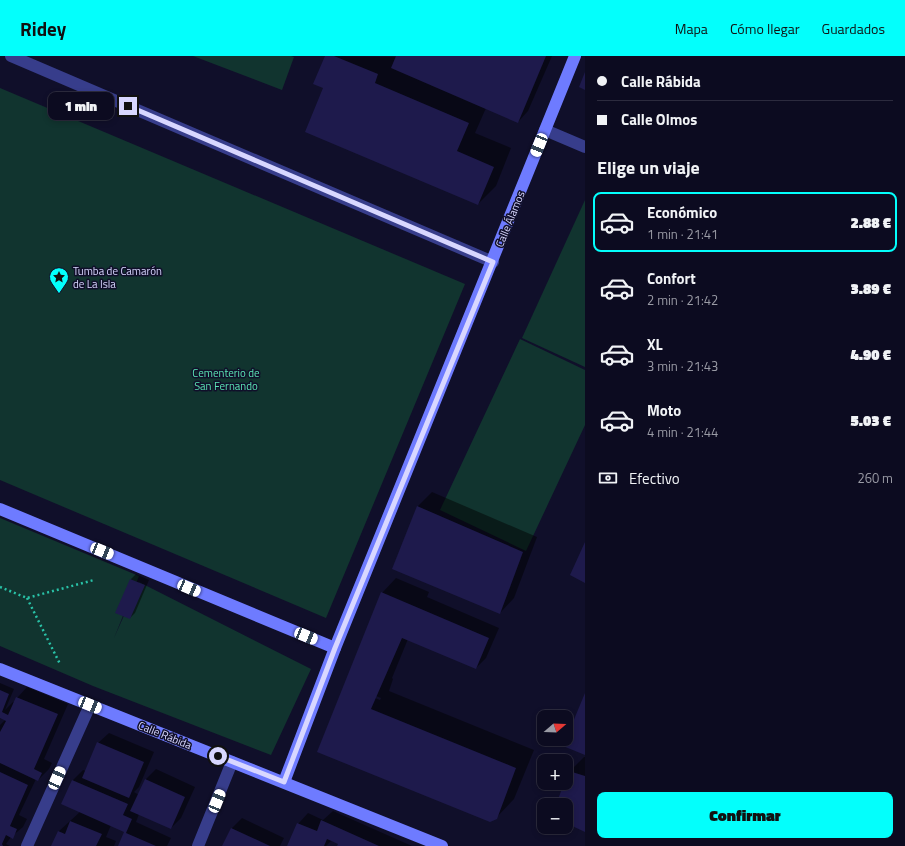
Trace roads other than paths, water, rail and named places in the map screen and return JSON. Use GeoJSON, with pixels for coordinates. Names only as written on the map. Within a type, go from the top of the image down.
{"type":"FeatureCollection","features":[{"type":"Feature","properties":{"kind":"street"},"geometry":{"type":"LineString","coordinates":[[12,56],[493,262]]}},
{"type":"Feature","properties":{"kind":"street","name":"Calle Álamos"},"geometry":{"type":"LineString","coordinates":[[284,782],[335,648],[493,262],[575,56]]}},
{"type":"Feature","properties":{"kind":"street"},"geometry":{"type":"LineString","coordinates":[[545,130],[585,147]]}},
{"type":"Feature","properties":{"kind":"street"},"geometry":{"type":"LineString","coordinates":[[0,509],[335,648]]}},
{"type":"Feature","properties":{"kind":"street","name":"Calle Rábida"},"geometry":{"type":"LineString","coordinates":[[0,669],[284,782],[430,844],[442,846]]}},
{"type":"Feature","properties":{"kind":"street"},"geometry":{"type":"LineString","coordinates":[[27,846],[90,705]]}},
{"type":"Feature","properties":{"kind":"street"},"geometry":{"type":"LineString","coordinates":[[198,846],[232,762]]}},
{"type":"Feature","properties":{"kind":"place","name":"Tumba de Camarón de La Isla"},"geometry":{"type":"Point","coordinates":[59,294]}},
{"type":"Feature","properties":{"kind":"park label","name":"Cementerio de San Fernando"},"geometry":{"type":"Point","coordinates":[226,379]}}]}
